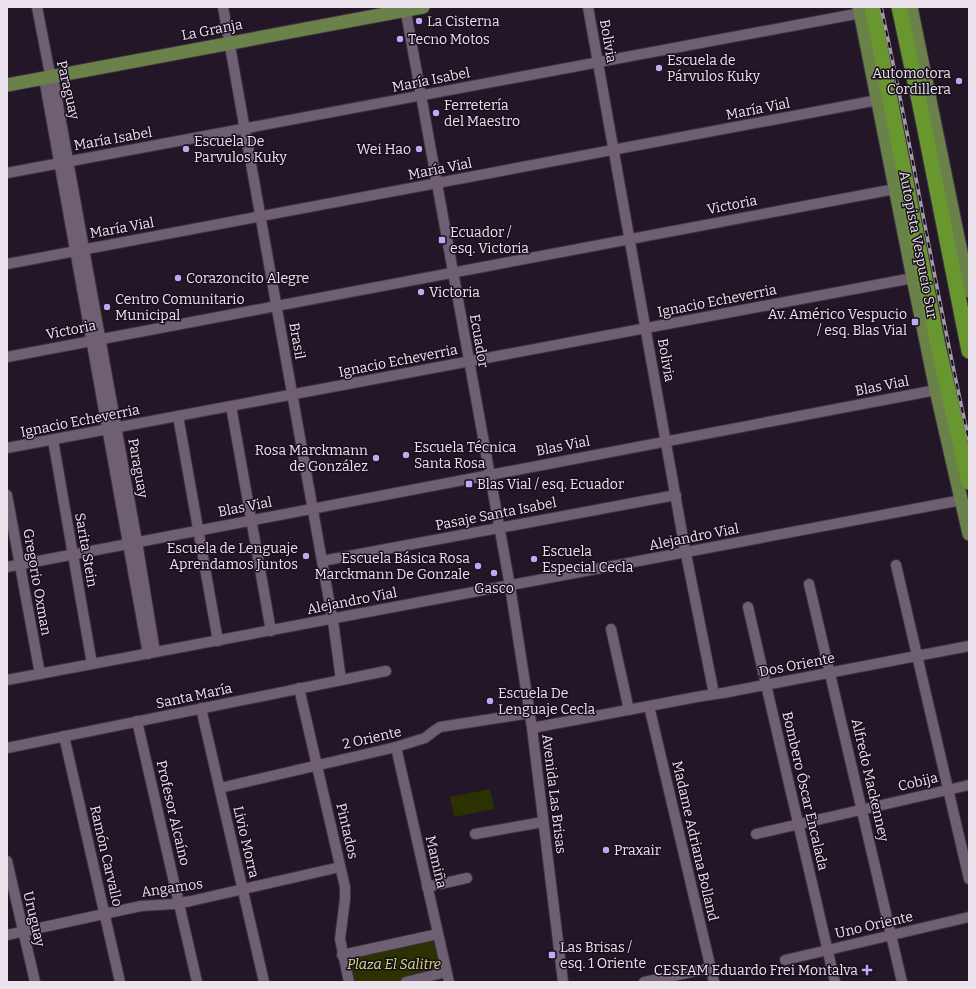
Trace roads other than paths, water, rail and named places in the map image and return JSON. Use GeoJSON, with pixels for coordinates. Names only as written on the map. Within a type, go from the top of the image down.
{"type":"FeatureCollection","features":[{"type":"Feature","properties":{"kind":"highway","name":"Autopista Vespucio Sur"},"geometry":{"type":"LineString","coordinates":[[899,7],[969,351]]}},
{"type":"Feature","properties":{"kind":"highway","name":"Autopista Vespucio Sur"},"geometry":{"type":"LineString","coordinates":[[864,9],[969,482]]}},
{"type":"Feature","properties":{"kind":"main road","name":"La Granja"},"geometry":{"type":"LineString","coordinates":[[7,85],[423,7]]}},
{"type":"Feature","properties":{"kind":"main road"},"geometry":{"type":"LineString","coordinates":[[910,7],[969,290]]}},
{"type":"Feature","properties":{"kind":"main road"},"geometry":{"type":"LineString","coordinates":[[864,9],[878,100],[895,189],[936,390],[969,534]]}},
{"type":"Feature","properties":{"kind":"street","name":"Paraguay"},"geometry":{"type":"LineString","coordinates":[[37,7],[49,69],[48,78],[54,83],[64,163],[152,653]]}},
{"type":"Feature","properties":{"kind":"street","name":"Brasil"},"geometry":{"type":"LineString","coordinates":[[223,7],[313,508],[341,680]]}},
{"type":"Feature","properties":{"kind":"street","name":"Bolivia"},"geometry":{"type":"LineString","coordinates":[[588,7],[686,552],[714,694]]}},
{"type":"Feature","properties":{"kind":"street","name":"Ecuador"},"geometry":{"type":"LineString","coordinates":[[406,9],[452,272],[510,586]]}},
{"type":"Feature","properties":{"kind":"street","name":"María Isabel"},"geometry":{"type":"LineString","coordinates":[[7,173],[598,63],[864,9]]}},
{"type":"Feature","properties":{"kind":"street","name":"María Vial"},"geometry":{"type":"LineString","coordinates":[[7,264],[614,151],[878,100]]}},
{"type":"Feature","properties":{"kind":"street","name":"Victoria"},"geometry":{"type":"LineString","coordinates":[[7,357],[895,189]]}},
{"type":"Feature","properties":{"kind":"street","name":"Ignacio Echeverria"},"geometry":{"type":"LineString","coordinates":[[7,448],[913,278]]}},
{"type":"Feature","properties":{"kind":"street","name":"Blas Vial"},"geometry":{"type":"LineString","coordinates":[[7,567],[936,390]]}},
{"type":"Feature","properties":{"kind":"street"},"geometry":{"type":"LineString","coordinates":[[231,406],[271,631]]}},
{"type":"Feature","properties":{"kind":"street"},"geometry":{"type":"LineString","coordinates":[[178,416],[218,641]]}},
{"type":"Feature","properties":{"kind":"street","name":"Sarita Stein"},"geometry":{"type":"LineString","coordinates":[[53,440],[92,664]]}},
{"type":"Feature","properties":{"kind":"street","name":"Gregorio Oxman"},"geometry":{"type":"LineString","coordinates":[[7,495],[40,674]]}},
{"type":"Feature","properties":{"kind":"street","name":"Pasaje Santa Isabel"},"geometry":{"type":"LineString","coordinates":[[322,561],[676,495]]}},
{"type":"Feature","properties":{"kind":"street","name":"Alejandro Vial"},"geometry":{"type":"LineString","coordinates":[[7,680],[962,500]]}},
{"type":"Feature","properties":{"kind":"street"},"geometry":{"type":"LineString","coordinates":[[896,566],[969,879]]}},
{"type":"Feature","properties":{"kind":"street","name":"Alfredo Mackenney"},"geometry":{"type":"LineString","coordinates":[[809,584],[902,982]]}},
{"type":"Feature","properties":{"kind":"street","name":"Avenida Las Brisas"},"geometry":{"type":"LineString","coordinates":[[510,586],[530,713],[564,982]]}},
{"type":"Feature","properties":{"kind":"street","name":"Bombero Óscar Encalada"},"geometry":{"type":"LineString","coordinates":[[748,607],[835,982]]}},
{"type":"Feature","properties":{"kind":"street"},"geometry":{"type":"LineString","coordinates":[[611,629],[629,710]]}},
{"type":"Feature","properties":{"kind":"street","name":"Dos Oriente"},"geometry":{"type":"LineString","coordinates":[[532,728],[969,646]]}},
{"type":"Feature","properties":{"kind":"street","name":"Santa María"},"geometry":{"type":"LineString","coordinates":[[7,748],[386,671]]}},
{"type":"Feature","properties":{"kind":"street","name":"Pintados"},"geometry":{"type":"LineString","coordinates":[[299,688],[345,893],[340,931],[342,955],[348,982]]}},
{"type":"Feature","properties":{"kind":"street","name":"Madame Adriana Bolland"},"geometry":{"type":"LineString","coordinates":[[649,706],[714,982]]}},
{"type":"Feature","properties":{"kind":"street","name":"Livio Morra"},"geometry":{"type":"LineString","coordinates":[[201,708],[264,982]]}},
{"type":"Feature","properties":{"kind":"street","name":"2 Oriente"},"geometry":{"type":"LineString","coordinates":[[220,788],[396,747],[425,738],[440,728],[530,713]]}},
{"type":"Feature","properties":{"kind":"street","name":"Profesor Alcaíno"},"geometry":{"type":"LineString","coordinates":[[137,721],[197,982]]}},
{"type":"Feature","properties":{"kind":"street","name":"Ramón Carvallo"},"geometry":{"type":"LineString","coordinates":[[64,736],[120,982]]}},
{"type":"Feature","properties":{"kind":"street","name":"Mamiña"},"geometry":{"type":"LineString","coordinates":[[396,747],[448,977]]}},
{"type":"Feature","properties":{"kind":"street","name":"Cobija"},"geometry":{"type":"LineString","coordinates":[[756,834],[969,785]]}},
{"type":"Feature","properties":{"kind":"street"},"geometry":{"type":"LineString","coordinates":[[475,834],[543,822]]}},
{"type":"Feature","properties":{"kind":"street","name":"Uruguay"},"geometry":{"type":"LineString","coordinates":[[7,861],[35,982]]}},
{"type":"Feature","properties":{"kind":"street","name":"Angamos"},"geometry":{"type":"LineString","coordinates":[[7,935],[141,906],[179,903],[340,867]]}},
{"type":"Feature","properties":{"kind":"street"},"geometry":{"type":"LineString","coordinates":[[427,887],[467,878]]}},
{"type":"Feature","properties":{"kind":"street","name":"Uno Oriente"},"geometry":{"type":"LineString","coordinates":[[785,960],[969,917]]}},
{"type":"Feature","properties":{"kind":"street"},"geometry":{"type":"LineString","coordinates":[[342,955],[438,934]]}},
{"type":"Feature","properties":{"kind":"street"},"geometry":{"type":"LineString","coordinates":[[644,982],[711,968]]}},
{"type":"Feature","properties":{"kind":"street"},"geometry":{"type":"LineString","coordinates":[[406,982],[448,977]]}},
{"type":"Feature","properties":{"kind":"railway"},"geometry":{"type":"LineString","coordinates":[[881,7],[969,440]]}},
{"type":"Feature","properties":{"kind":"place","name":"La Cisterna"},"geometry":{"type":"Point","coordinates":[419,21]}},
{"type":"Feature","properties":{"kind":"place","name":"Tecno Motos"},"geometry":{"type":"Point","coordinates":[400,39]}},
{"type":"Feature","properties":{"kind":"place","name":"Escuela de Párvulos Kuky"},"geometry":{"type":"Point","coordinates":[659,68]}},
{"type":"Feature","properties":{"kind":"place","name":"Automotora Cordillera"},"geometry":{"type":"Point","coordinates":[959,81]}},
{"type":"Feature","properties":{"kind":"place","name":"Ferretería del Maestro"},"geometry":{"type":"Point","coordinates":[436,113]}},
{"type":"Feature","properties":{"kind":"place","name":"Escuela De Parvulos Kuky"},"geometry":{"type":"Point","coordinates":[186,149]}},
{"type":"Feature","properties":{"kind":"place","name":"Wei Hao"},"geometry":{"type":"Point","coordinates":[419,149]}},
{"type":"Feature","properties":{"kind":"place","name":"Ecuador / esq. Victoria"},"geometry":{"type":"Point","coordinates":[442,240]}},
{"type":"Feature","properties":{"kind":"place","name":"Corazoncito Alegre"},"geometry":{"type":"Point","coordinates":[178,278]}},
{"type":"Feature","properties":{"kind":"place","name":"Victoria"},"geometry":{"type":"Point","coordinates":[421,292]}},
{"type":"Feature","properties":{"kind":"place","name":"Centro Comunitario Municipal"},"geometry":{"type":"Point","coordinates":[107,307]}},
{"type":"Feature","properties":{"kind":"place","name":"Av. Américo Vespucio / esq. Blas Vial"},"geometry":{"type":"Point","coordinates":[915,322]}},
{"type":"Feature","properties":{"kind":"place","name":"Escuela Técnica Santa Rosa"},"geometry":{"type":"Point","coordinates":[406,455]}},
{"type":"Feature","properties":{"kind":"place","name":"Rosa Marckmann de González"},"geometry":{"type":"Point","coordinates":[376,458]}},
{"type":"Feature","properties":{"kind":"place","name":"Blas Vial / esq. Ecuador"},"geometry":{"type":"Point","coordinates":[469,484]}},
{"type":"Feature","properties":{"kind":"place","name":"Escuela de Lenguaje Aprendamos Juntos"},"geometry":{"type":"Point","coordinates":[306,556]}},
{"type":"Feature","properties":{"kind":"place","name":"Escuela Especial Cecla"},"geometry":{"type":"Point","coordinates":[534,559]}},
{"type":"Feature","properties":{"kind":"place","name":"Escuela Básica Rosa Marckmann De Gonzale"},"geometry":{"type":"Point","coordinates":[478,566]}},
{"type":"Feature","properties":{"kind":"place","name":"Gasco"},"geometry":{"type":"Point","coordinates":[494,573]}},
{"type":"Feature","properties":{"kind":"place","name":"Escuela De Lenguaje Cecla"},"geometry":{"type":"Point","coordinates":[490,701]}},
{"type":"Feature","properties":{"kind":"place","name":"Praxair"},"geometry":{"type":"Point","coordinates":[606,850]}},
{"type":"Feature","properties":{"kind":"place","name":"Las Brisas / esq. 1 Oriente"},"geometry":{"type":"Point","coordinates":[552,955]}},
{"type":"Feature","properties":{"kind":"place","name":"CESFAM Eduardo Frei Montalva"},"geometry":{"type":"Point","coordinates":[867,970]}},
{"type":"Feature","properties":{"kind":"park label","name":"Plaza El Salitre"},"geometry":{"type":"Point","coordinates":[394,964]}}]}
